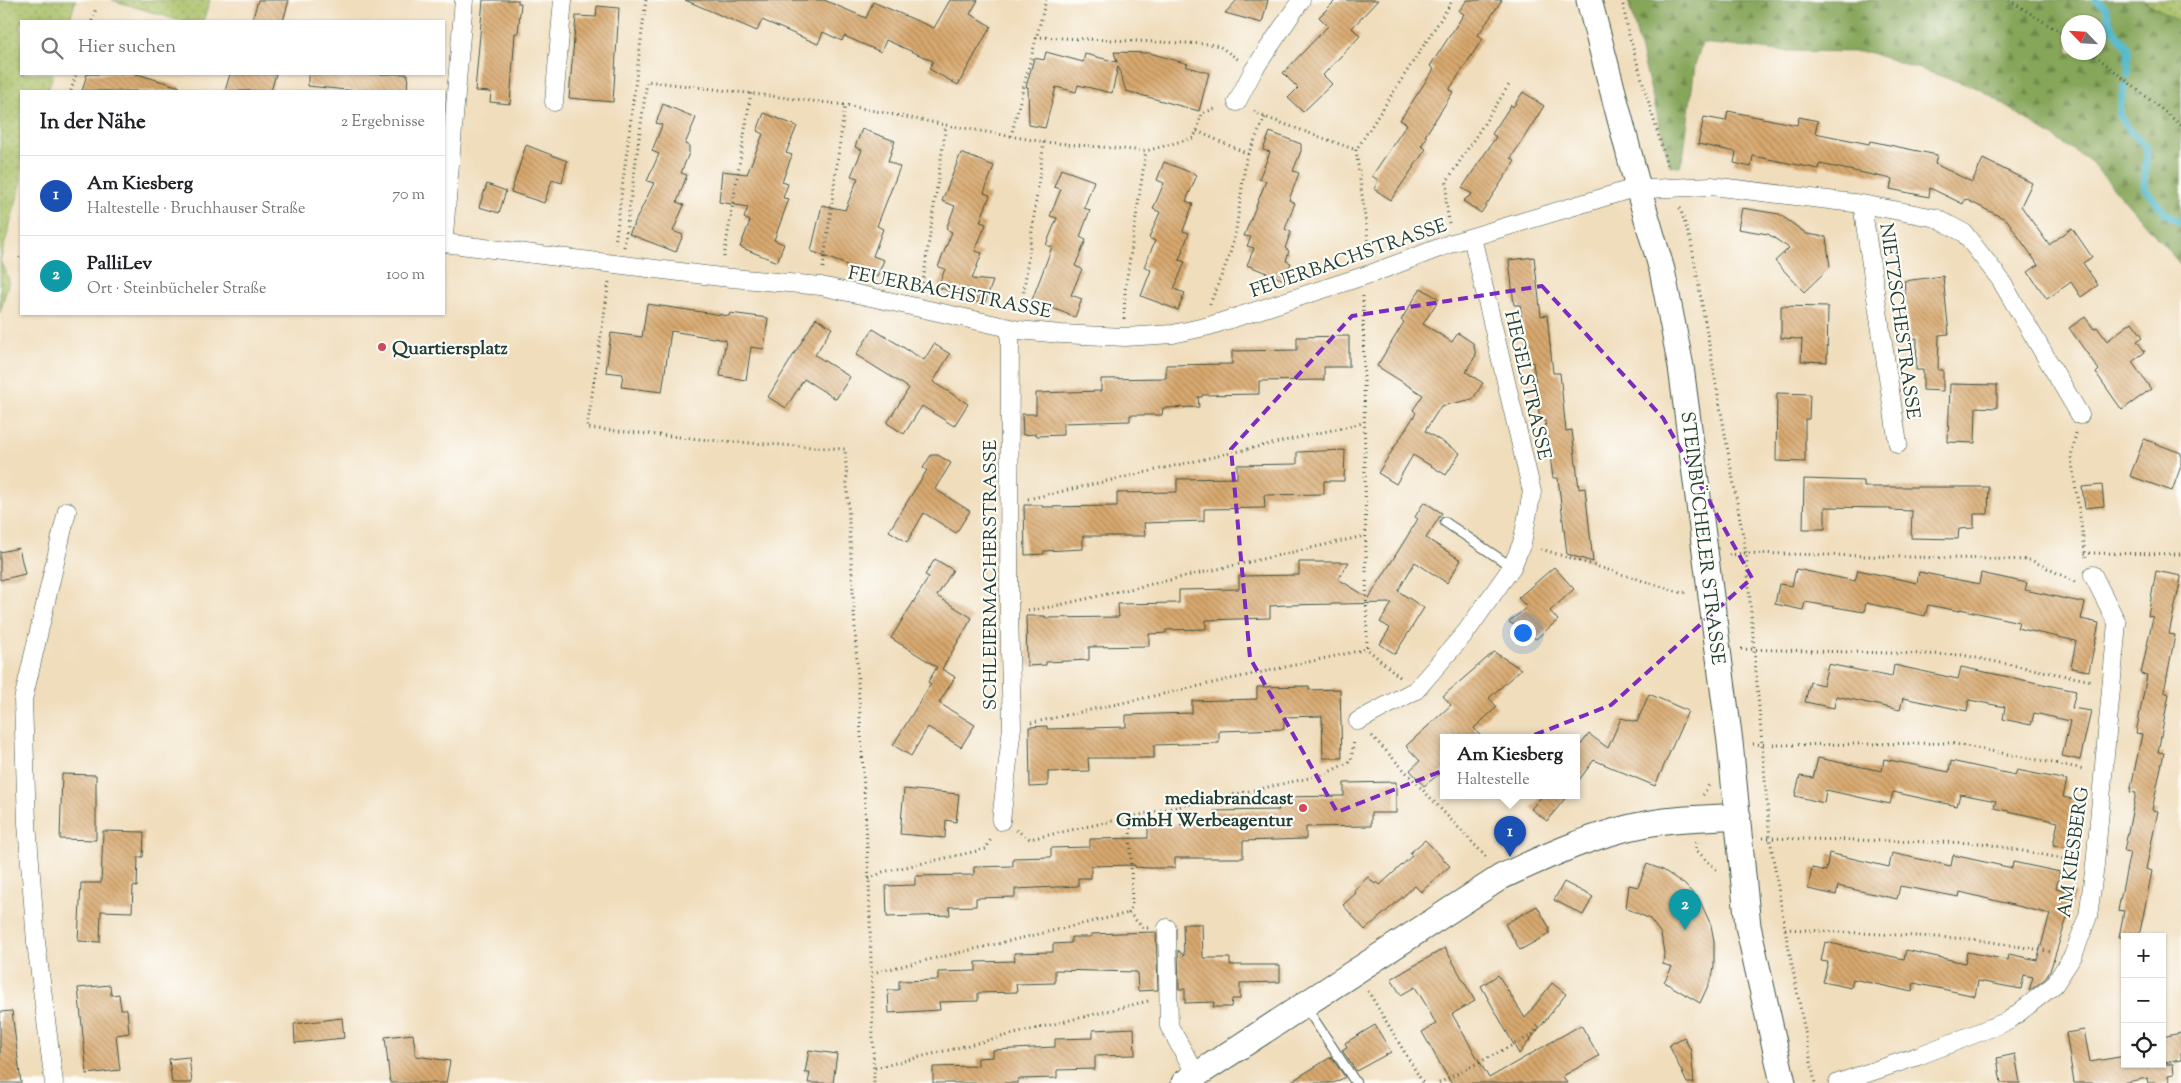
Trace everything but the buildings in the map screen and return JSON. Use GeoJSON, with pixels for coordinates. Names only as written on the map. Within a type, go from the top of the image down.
{"type":"FeatureCollection","features":[{"type":"Feature","properties":{"kind":"street"},"geometry":{"type":"LineString","coordinates":[[445,222],[464,0]]}},
{"type":"Feature","properties":{"kind":"street"},"geometry":{"type":"LineString","coordinates":[[554,102],[562,0]]}},
{"type":"Feature","properties":{"kind":"street"},"geometry":{"type":"LineString","coordinates":[[1237,102],[1253,71],[1301,0]]}},
{"type":"Feature","properties":{"kind":"street","name":"STEINBÜCHELER STRASSE"},"geometry":{"type":"LineString","coordinates":[[1589,0],[1638,188],[1662,270],[1681,367],[1730,742],[1748,926],[1784,1083]]}},
{"type":"Feature","properties":{"kind":"street","name":"NIETZSCHESTRASSE"},"geometry":{"type":"LineString","coordinates":[[1638,188],[1711,186],[1862,204],[1936,218],[1964,233],[2000,279],[2080,415]]}},
{"type":"Feature","properties":{"kind":"street","name":"FEUERBACHSTRASSE"},"geometry":{"type":"LineString","coordinates":[[445,243],[721,277],[821,286],[1010,328],[1061,334],[1125,336],[1173,334],[1209,326],[1368,274],[1452,243],[1638,188]]}},
{"type":"Feature","properties":{"kind":"street","name":"NIETZSCHESTRASSE"},"geometry":{"type":"LineString","coordinates":[[1862,204],[1898,444]]}},
{"type":"Feature","properties":{"kind":"street","name":"HEGELSTRASSE"},"geometry":{"type":"LineString","coordinates":[[1358,721],[1416,690],[1466,632],[1512,567],[1522,543],[1532,492],[1472,237]]}},
{"type":"Feature","properties":{"kind":"street","name":"SCHLEIERMACHERSTRASSE"},"geometry":{"type":"LineString","coordinates":[[1001,821],[1012,727],[1009,612],[1010,328]]}},
{"type":"Feature","properties":{"kind":"street"},"geometry":{"type":"LineString","coordinates":[[54,1083],[36,942],[27,823],[23,700],[67,511]]}},
{"type":"Feature","properties":{"kind":"street","name":"AM KIESBERG"},"geometry":{"type":"LineString","coordinates":[[1838,1083],[1918,1056],[2008,1021],[2054,985],[2073,956],[2088,916],[2095,865],[2117,623],[2093,575]]}},
{"type":"Feature","properties":{"kind":"street"},"geometry":{"type":"LineString","coordinates":[[1167,928],[1169,1026],[1191,1080],[1501,877],[1557,852],[1609,833],[1664,821],[1739,827]]}},
{"type":"Feature","properties":{"kind":"lane"},"geometry":{"type":"LineString","coordinates":[[1446,522],[1512,567]]}},
{"type":"Feature","properties":{"kind":"lane"},"geometry":{"type":"LineString","coordinates":[[1305,1006],[1356,1083]]}},
{"type":"Feature","properties":{"kind":"path"},"geometry":{"type":"LineString","coordinates":[[617,264],[646,0]]}},
{"type":"Feature","properties":{"kind":"path"},"geometry":{"type":"LineString","coordinates":[[1011,136],[1046,0]]}},
{"type":"Feature","properties":{"kind":"path"},"geometry":{"type":"LineString","coordinates":[[1416,690],[1367,649],[1364,423],[1368,274],[1356,150],[1452,0]]}},
{"type":"Feature","properties":{"kind":"path"},"geometry":{"type":"LineString","coordinates":[[1622,0],[1629,35],[1691,242],[1746,553],[1770,839],[1785,929],[1815,1083]]}},
{"type":"Feature","properties":{"kind":"path"},"geometry":{"type":"LineString","coordinates":[[2009,0],[2061,33]]}},
{"type":"Feature","properties":{"kind":"path"},"geometry":{"type":"LineString","coordinates":[[92,20],[96,8]]}},
{"type":"Feature","properties":{"kind":"path"},"geometry":{"type":"LineString","coordinates":[[1036,37],[1210,44],[1219,46],[1231,55]]}},
{"type":"Feature","properties":{"kind":"path"},"geometry":{"type":"LineString","coordinates":[[2101,60],[2181,126]]}},
{"type":"Feature","properties":{"kind":"path"},"geometry":{"type":"LineString","coordinates":[[70,90],[76,75]]}},
{"type":"Feature","properties":{"kind":"path"},"geometry":{"type":"LineString","coordinates":[[874,1083],[869,879],[845,449],[720,441],[587,428],[617,264],[647,80],[845,105],[1044,142],[1146,151],[1193,138],[1198,131],[1202,114],[1237,102],[1265,117],[1356,150]]}},
{"type":"Feature","properties":{"kind":"path"},"geometry":{"type":"LineString","coordinates":[[1452,243],[1446,202],[1447,181],[1509,85]]}},
{"type":"Feature","properties":{"kind":"path"},"geometry":{"type":"LineString","coordinates":[[721,277],[751,92]]}},
{"type":"Feature","properties":{"kind":"path"},"geometry":{"type":"LineString","coordinates":[[821,286],[845,105]]}},
{"type":"Feature","properties":{"kind":"path"},"geometry":{"type":"LineString","coordinates":[[1209,326],[1210,303],[1230,254],[1236,230],[1248,154],[1265,117]]}},
{"type":"Feature","properties":{"kind":"path"},"geometry":{"type":"LineString","coordinates":[[925,278],[946,125]]}},
{"type":"Feature","properties":{"kind":"path"},"geometry":{"type":"LineString","coordinates":[[1198,131],[1248,154]]}},
{"type":"Feature","properties":{"kind":"path"},"geometry":{"type":"LineString","coordinates":[[1023,300],[1044,142]]}},
{"type":"Feature","properties":{"kind":"path"},"geometry":{"type":"LineString","coordinates":[[1125,336],[1125,291],[1146,151]]}},
{"type":"Feature","properties":{"kind":"path"},"geometry":{"type":"LineString","coordinates":[[1706,556],[1746,553],[2031,560],[2086,588],[2093,575],[2084,553],[2070,458],[2080,415]]}},
{"type":"Feature","properties":{"kind":"path"},"geometry":{"type":"LineString","coordinates":[[1009,500],[1025,499],[1364,423]]}},
{"type":"Feature","properties":{"kind":"path"},"geometry":{"type":"LineString","coordinates":[[1009,612],[1050,608],[1364,536]]}},
{"type":"Feature","properties":{"kind":"path"},"geometry":{"type":"LineString","coordinates":[[1522,543],[1682,593]]}},
{"type":"Feature","properties":{"kind":"path"},"geometry":{"type":"LineString","coordinates":[[2084,553],[2181,554]]}},
{"type":"Feature","properties":{"kind":"path"},"geometry":{"type":"LineString","coordinates":[[1012,727],[1367,649]]}},
{"type":"Feature","properties":{"kind":"path"},"geometry":{"type":"LineString","coordinates":[[1718,650],[1962,655],[2112,685]]}},
{"type":"Feature","properties":{"kind":"path"},"geometry":{"type":"LineString","coordinates":[[869,879],[883,872],[986,849],[1001,821],[1030,839],[1324,775],[1351,761],[1358,721]]}},
{"type":"Feature","properties":{"kind":"path"},"geometry":{"type":"LineString","coordinates":[[1358,721],[1491,862],[1501,877]]}},
{"type":"Feature","properties":{"kind":"path"},"geometry":{"type":"LineString","coordinates":[[1730,742],[1762,744],[1950,743],[2104,773]]}},
{"type":"Feature","properties":{"kind":"path"},"geometry":{"type":"LineString","coordinates":[[1129,913],[1132,904],[1130,818]]}},
{"type":"Feature","properties":{"kind":"path"},"geometry":{"type":"LineString","coordinates":[[1739,827],[1770,839],[1981,843],[2095,865]]}},
{"type":"Feature","properties":{"kind":"path"},"geometry":{"type":"LineString","coordinates":[[872,973],[1129,913]]}},
{"type":"Feature","properties":{"kind":"path"},"geometry":{"type":"LineString","coordinates":[[1129,913],[1143,928],[1167,928]]}},
{"type":"Feature","properties":{"kind":"path"},"geometry":{"type":"LineString","coordinates":[[1785,929],[1972,939],[2073,956]]}},
{"type":"Feature","properties":{"kind":"path"},"geometry":{"type":"LineString","coordinates":[[1356,971],[1424,1083]]}},
{"type":"Feature","properties":{"kind":"path"},"geometry":{"type":"LineString","coordinates":[[875,1068],[1168,996]]}},
{"type":"Feature","properties":{"kind":"path"},"geometry":{"type":"LineString","coordinates":[[1440,1083],[1534,1034],[1538,1024]]}},
{"type":"Feature","properties":{"kind":"highlighted area"},"geometry":{"type":"Polygon","coordinates":[[[1542,286],[1663,418],[1752,578],[1611,705],[1337,812],[1250,658],[1231,449],[1352,316],[1542,286]]]}},
{"type":"Feature","properties":{"kind":"green space"},"geometry":{"type":"Polygon","coordinates":[[[0,0],[76,0],[69,20],[20,20],[20,75],[53,75],[48,90],[20,90],[20,188],[0,261],[0,0]]]}},
{"type":"Feature","properties":{"kind":"green space"},"geometry":{"type":"Polygon","coordinates":[[[112,0],[210,0],[203,20],[178,20],[112,0]]]}},
{"type":"Feature","properties":{"kind":"green space"},"geometry":{"type":"Polygon","coordinates":[[[1628,0],[2143,0],[2181,23],[2181,265],[2090,161],[1980,89],[1868,52],[1782,51],[1702,43],[1695,65],[1684,152],[1680,167],[1670,166],[1628,0]]]}},
{"type":"Feature","properties":{"kind":"green space"},"geometry":{"type":"Polygon","coordinates":[[[2143,0],[2181,0],[2181,23],[2143,0]]]}},
{"type":"Feature","properties":{"kind":"green space"},"geometry":{"type":"Polygon","coordinates":[[[0,261],[9,280],[0,313],[0,261]]]}},
{"type":"Feature","properties":{"kind":"waterway"},"geometry":{"type":"LineString","coordinates":[[2096,0],[2106,9],[2112,28],[2128,48],[2128,75]]}},
{"type":"Feature","properties":{"kind":"waterway"},"geometry":{"type":"LineString","coordinates":[[2124,86],[2119,114],[2131,132],[2147,148],[2144,187],[2165,213],[2181,223]]}},
{"type":"Feature","properties":{"kind":"place","name":"Quartiersplatz"},"geometry":{"type":"Point","coordinates":[382,347]}},
{"type":"Feature","properties":{"kind":"place","name":"mediabrandcast GmbH Werbeagentur"},"geometry":{"type":"Point","coordinates":[1303,808]}},
{"type":"Feature","properties":{"kind":"place","name":"Am Kiesberg"},"geometry":{"type":"Point","coordinates":[1510,857]}},
{"type":"Feature","properties":{"kind":"place","name":"PalliLev"},"geometry":{"type":"Point","coordinates":[1685,930]}}]}
